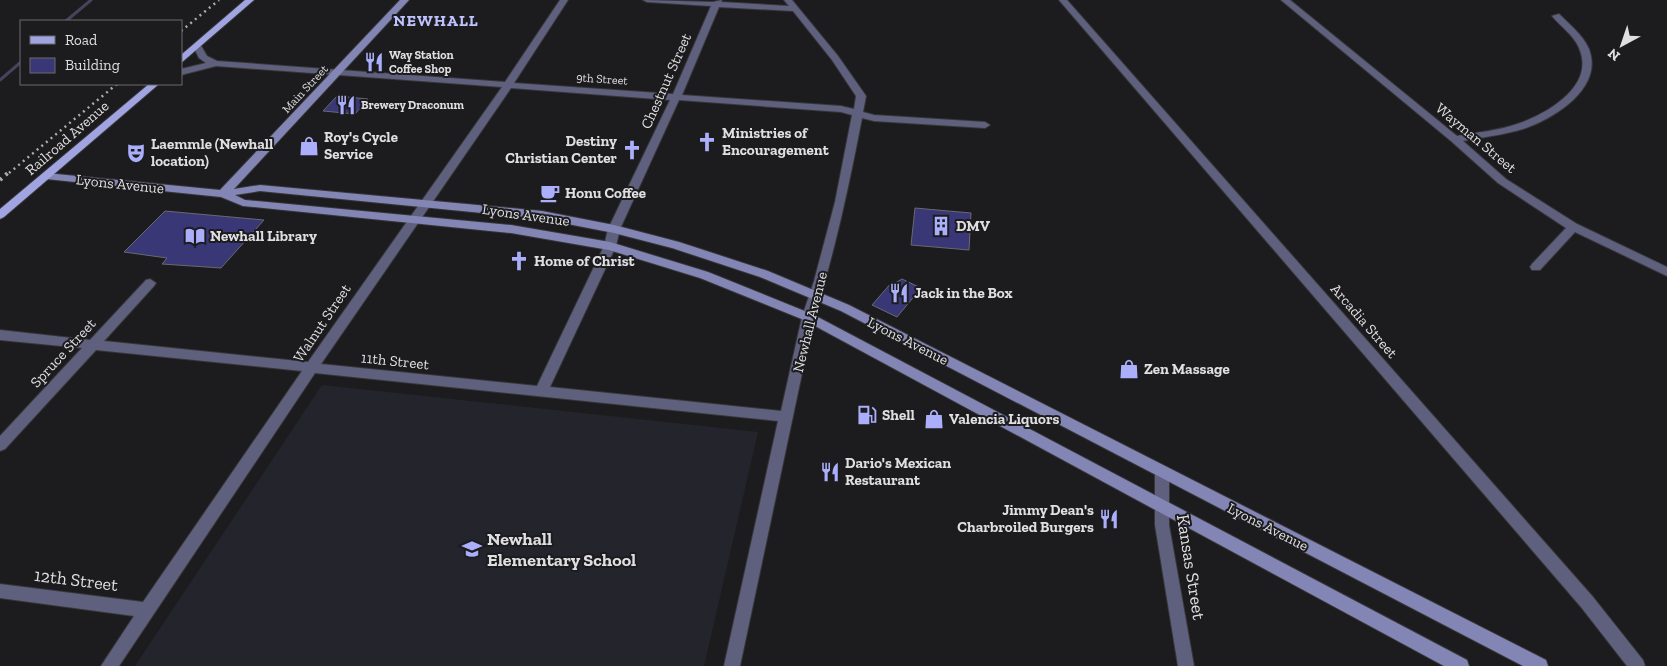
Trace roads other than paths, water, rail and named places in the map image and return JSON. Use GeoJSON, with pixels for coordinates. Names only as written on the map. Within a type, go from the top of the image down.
{"type":"FeatureCollection","features":[{"type":"Feature","properties":{"kind":"main road"},"geometry":{"type":"LineString","coordinates":[[182,59],[250,0]]}},
{"type":"Feature","properties":{"kind":"main road","name":"Main Street"},"geometry":{"type":"LineString","coordinates":[[223,194],[405,0]]}},
{"type":"Feature","properties":{"kind":"main road","name":"Railroad Avenue"},"geometry":{"type":"LineString","coordinates":[[0,215],[153,85]]}},
{"type":"Feature","properties":{"kind":"main road","name":"Lyons Avenue"},"geometry":{"type":"LineString","coordinates":[[46,176],[223,194],[260,188],[542,215],[614,229],[717,258],[764,274],[852,312],[1540,666]]}},
{"type":"Feature","properties":{"kind":"main road","name":"Lyons Avenue"},"geometry":{"type":"LineString","coordinates":[[223,194],[243,203],[414,218],[536,232],[610,246],[704,275],[808,318],[1461,666]]}},
{"type":"Feature","properties":{"kind":"street","name":"Walnut Street"},"geometry":{"type":"LineString","coordinates":[[109,666],[564,0]]}},
{"type":"Feature","properties":{"kind":"street"},"geometry":{"type":"LineString","coordinates":[[647,0],[717,2],[795,9]]}},
{"type":"Feature","properties":{"kind":"street","name":"Newhall Avenue"},"geometry":{"type":"LineString","coordinates":[[732,666],[808,318],[816,296],[840,202],[860,96],[859,91],[835,58],[788,0]]}},
{"type":"Feature","properties":{"kind":"street","name":"Arcadia Street"},"geometry":{"type":"LineString","coordinates":[[1063,0],[1587,602],[1637,666]]}},
{"type":"Feature","properties":{"kind":"street","name":"Wayman Street"},"geometry":{"type":"LineString","coordinates":[[1285,0],[1455,139],[1502,181],[1573,227],[1667,272]]}},
{"type":"Feature","properties":{"kind":"street","name":"Chestnut Street"},"geometry":{"type":"LineString","coordinates":[[541,392],[610,246],[614,229],[717,2]]}},
{"type":"Feature","properties":{"kind":"street"},"geometry":{"type":"LineString","coordinates":[[1455,139],[1501,132],[1523,125],[1553,110],[1582,85],[1587,74],[1588,61],[1584,49],[1575,36],[1556,16]]}},
{"type":"Feature","properties":{"kind":"street"},"geometry":{"type":"LineString","coordinates":[[197,46],[200,56],[207,61],[217,64]]}},
{"type":"Feature","properties":{"kind":"street","name":"9th Street"},"geometry":{"type":"LineString","coordinates":[[182,72],[217,64],[338,72],[841,110],[874,118],[985,125]]}},
{"type":"Feature","properties":{"kind":"street"},"geometry":{"type":"LineString","coordinates":[[1536,267],[1573,227]]}},
{"type":"Feature","properties":{"kind":"street","name":"Spruce Street"},"geometry":{"type":"LineString","coordinates":[[0,445],[150,283]]}},
{"type":"Feature","properties":{"kind":"street","name":"11th Street"},"geometry":{"type":"LineString","coordinates":[[0,335],[311,369],[787,417]]}},
{"type":"Feature","properties":{"kind":"street","name":"Kansas Street"},"geometry":{"type":"LineString","coordinates":[[1162,473],[1162,525],[1186,666]]}},
{"type":"Feature","properties":{"kind":"street","name":"12th Street"},"geometry":{"type":"LineString","coordinates":[[0,591],[147,610]]}},
{"type":"Feature","properties":{"kind":"waterway"},"geometry":{"type":"LineString","coordinates":[[67,20],[91,0]]}},
{"type":"Feature","properties":{"kind":"waterway"},"geometry":{"type":"LineString","coordinates":[[0,80],[20,63]]}},
{"type":"Feature","properties":{"kind":"railway"},"geometry":{"type":"LineString","coordinates":[[182,30],[219,0]]}},
{"type":"Feature","properties":{"kind":"railway"},"geometry":{"type":"LineString","coordinates":[[9,173],[116,85]]}},
{"type":"Feature","properties":{"kind":"railway"},"geometry":{"type":"LineString","coordinates":[[0,180],[10,171]]}},
{"type":"Feature","properties":{"kind":"place","name":"Way Station Coffee Shop"},"geometry":{"type":"Point","coordinates":[374,62]}},
{"type":"Feature","properties":{"kind":"place","name":"Brewery Draconum"},"geometry":{"type":"Point","coordinates":[346,105]}},
{"type":"Feature","properties":{"kind":"place","name":"Ministries of Encouragement"},"geometry":{"type":"Point","coordinates":[707,142]}},
{"type":"Feature","properties":{"kind":"place","name":"Roy's Cycle Service"},"geometry":{"type":"Point","coordinates":[309,146]}},
{"type":"Feature","properties":{"kind":"place","name":"Destiny Christian Center"},"geometry":{"type":"Point","coordinates":[632,150]}},
{"type":"Feature","properties":{"kind":"place","name":"Laemmle (Newhall location)"},"geometry":{"type":"Point","coordinates":[136,153]}},
{"type":"Feature","properties":{"kind":"place","name":"Honu Coffee"},"geometry":{"type":"Point","coordinates":[550,193]}},
{"type":"Feature","properties":{"kind":"place","name":"DMV"},"geometry":{"type":"Point","coordinates":[941,226]}},
{"type":"Feature","properties":{"kind":"place","name":"Newhall Library"},"geometry":{"type":"Point","coordinates":[195,236]}},
{"type":"Feature","properties":{"kind":"place","name":"Home of Christ"},"geometry":{"type":"Point","coordinates":[519,261]}},
{"type":"Feature","properties":{"kind":"place","name":"Jack in the Box"},"geometry":{"type":"Point","coordinates":[899,293]}},
{"type":"Feature","properties":{"kind":"place","name":"Zen Massage"},"geometry":{"type":"Point","coordinates":[1129,369]}},
{"type":"Feature","properties":{"kind":"place","name":"Shell"},"geometry":{"type":"Point","coordinates":[867,415]}},
{"type":"Feature","properties":{"kind":"place","name":"Valencia Liquors"},"geometry":{"type":"Point","coordinates":[934,419]}},
{"type":"Feature","properties":{"kind":"place","name":"Dario's Mexican Restaurant"},"geometry":{"type":"Point","coordinates":[830,472]}},
{"type":"Feature","properties":{"kind":"place","name":"Jimmy Dean's Charbroiled Burgers"},"geometry":{"type":"Point","coordinates":[1109,519]}},
{"type":"Feature","properties":{"kind":"place","name":"Newhall Elementary School"},"geometry":{"type":"Point","coordinates":[472,549]}},
{"type":"Feature","properties":{"kind":"district","name":"NEWHALL"},"geometry":{"type":"Point","coordinates":[436,20]}}]}
